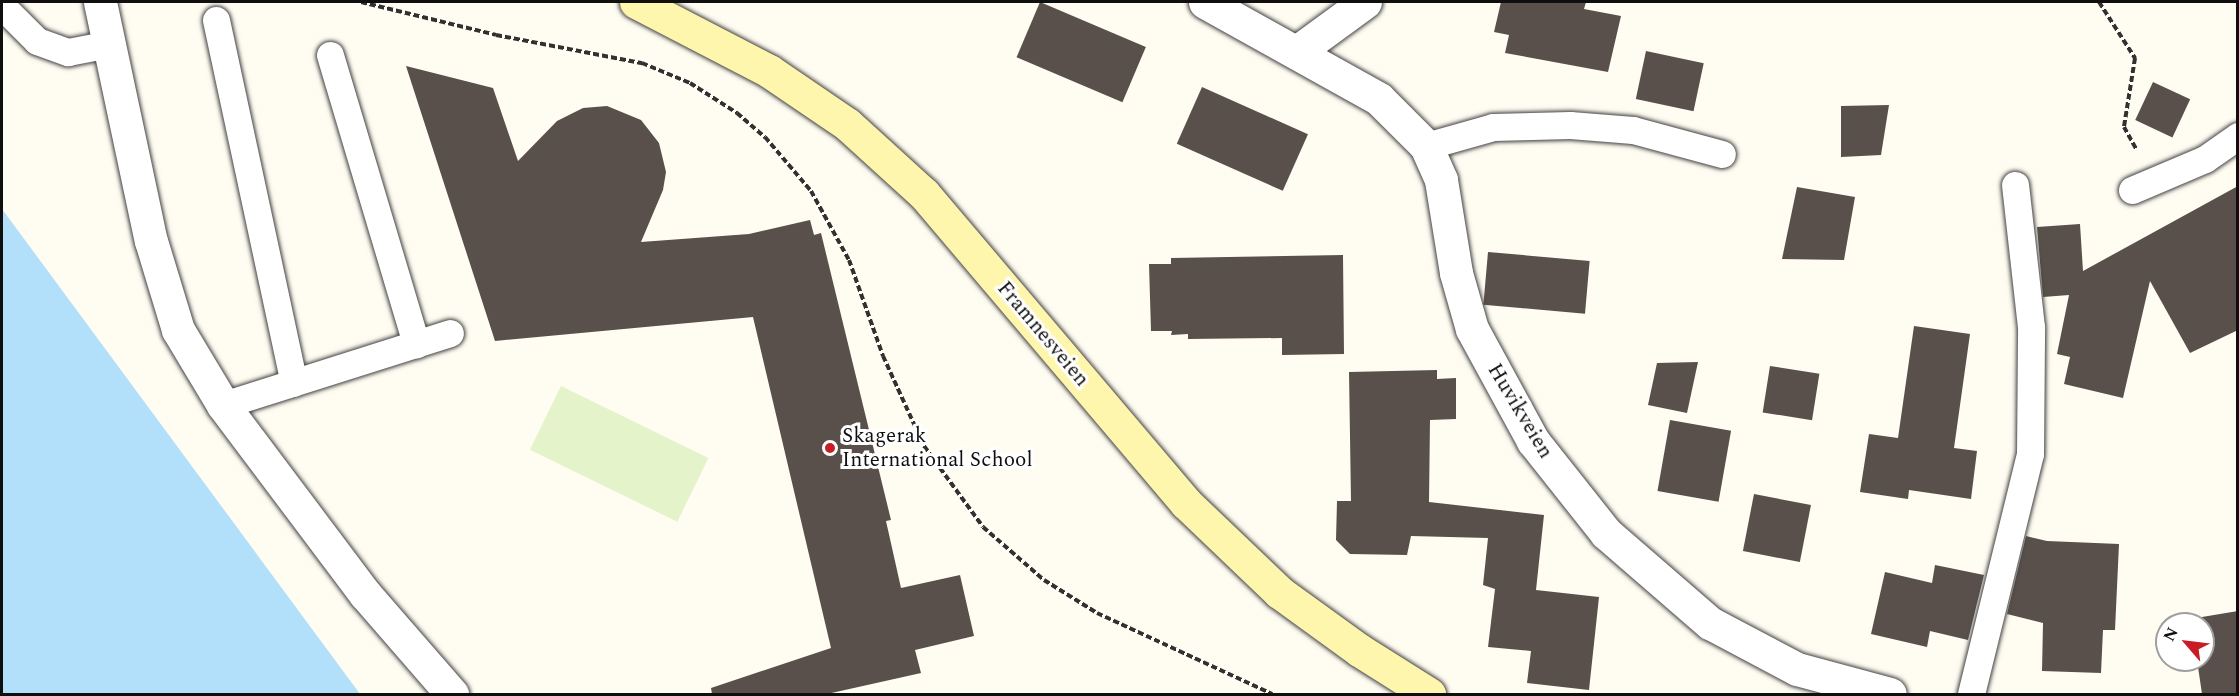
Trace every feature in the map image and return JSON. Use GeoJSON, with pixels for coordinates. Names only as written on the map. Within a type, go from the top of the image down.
{"type":"FeatureCollection","features":[{"type":"Feature","properties":{"kind":"main road","name":"Framnesveien"},"geometry":{"type":"LineString","coordinates":[[636,2],[769,71],[847,124],[924,194],[1186,503],[1280,592],[1359,650],[1429,694]]}},
{"type":"Feature","properties":{"kind":"street"},"geometry":{"type":"LineString","coordinates":[[100,2],[151,241],[178,330],[223,405],[365,594],[452,694]]}},
{"type":"Feature","properties":{"kind":"street","name":"Huvikveien"},"geometry":{"type":"LineString","coordinates":[[1204,2],[1298,51],[1379,99],[1426,146],[1441,180],[1456,273],[1473,329],[1533,441],[1606,532],[1710,623],[1797,669],[1890,694]]}},
{"type":"Feature","properties":{"kind":"street"},"geometry":{"type":"LineString","coordinates":[[1298,51],[1365,2]]}},
{"type":"Feature","properties":{"kind":"lane"},"geometry":{"type":"LineString","coordinates":[[2,6],[37,41],[68,52],[109,44]]}},
{"type":"Feature","properties":{"kind":"lane"},"geometry":{"type":"LineString","coordinates":[[216,20],[294,383]]}},
{"type":"Feature","properties":{"kind":"lane"},"geometry":{"type":"LineString","coordinates":[[330,55],[416,344]]}},
{"type":"Feature","properties":{"kind":"lane"},"geometry":{"type":"LineString","coordinates":[[1426,146],[1493,126],[1570,124],[1632,130],[1722,154]]}},
{"type":"Feature","properties":{"kind":"lane"},"geometry":{"type":"LineString","coordinates":[[2142,186],[2205,159],[2238,136]]}},
{"type":"Feature","properties":{"kind":"lane"},"geometry":{"type":"LineString","coordinates":[[1971,694],[2030,454],[2031,327],[2015,185]]}},
{"type":"Feature","properties":{"kind":"lane"},"geometry":{"type":"LineString","coordinates":[[223,405],[450,333]]}},
{"type":"Feature","properties":{"kind":"path"},"geometry":{"type":"LineString","coordinates":[[361,2],[486,33],[642,63],[690,83],[737,113],[765,137],[811,191],[849,260],[883,356],[924,446],[983,527],[1044,580],[1097,613],[1272,694]]}},
{"type":"Feature","properties":{"kind":"path"},"geometry":{"type":"LineString","coordinates":[[2100,2],[2135,58],[2124,127],[2142,186]]}},
{"type":"Feature","properties":{"kind":"green space"},"geometry":{"type":"Polygon","coordinates":[[[561,386],[708,458],[677,522],[530,450],[561,386]]]}},
{"type":"Feature","properties":{"kind":"water"},"geometry":{"type":"Polygon","coordinates":[[[2,209],[360,694],[2,694],[2,209]]]}},
{"type":"Feature","properties":{"kind":"building"},"geometry":{"type":"Polygon","coordinates":[[[1040,2],[1146,47],[1122,102],[1017,57],[1040,2]]]}},
{"type":"Feature","properties":{"kind":"building"},"geometry":{"type":"Polygon","coordinates":[[[1501,2],[1586,2],[1584,9],[1621,16],[1608,72],[1505,53],[1509,35],[1494,32],[1501,2]]]}},
{"type":"Feature","properties":{"kind":"building"},"geometry":{"type":"Polygon","coordinates":[[[1646,51],[1704,63],[1694,111],[1636,99],[1646,51]]]}},
{"type":"Feature","properties":{"kind":"building"},"geometry":{"type":"Polygon","coordinates":[[[406,66],[493,88],[518,161],[557,121],[583,108],[607,106],[641,120],[659,143],[666,172],[663,190],[641,242],[749,234],[810,220],[814,235],[821,233],[891,520],[886,521],[901,588],[960,575],[974,636],[915,650],[921,673],[827,694],[712,694],[711,688],[831,648],[753,317],[495,341],[406,66]]]}},
{"type":"Feature","properties":{"kind":"building"},"geometry":{"type":"Polygon","coordinates":[[[2153,82],[2190,99],[2172,137],[2135,120],[2153,82]]]}},
{"type":"Feature","properties":{"kind":"building"},"geometry":{"type":"Polygon","coordinates":[[[1202,87],[1308,134],[1283,191],[1177,144],[1202,87]]]}},
{"type":"Feature","properties":{"kind":"building"},"geometry":{"type":"Polygon","coordinates":[[[1889,105],[1881,155],[1841,157],[1841,106],[1889,105]]]}},
{"type":"Feature","properties":{"kind":"building"},"geometry":{"type":"Polygon","coordinates":[[[2238,186],[2238,330],[2190,353],[2150,281],[2123,398],[2064,384],[2070,357],[2057,354],[2069,295],[2043,297],[2037,227],[2080,224],[2083,271],[2238,186]]]}},
{"type":"Feature","properties":{"kind":"building"},"geometry":{"type":"Polygon","coordinates":[[[1797,187],[1855,197],[1844,260],[1782,259],[1797,187]]]}},
{"type":"Feature","properties":{"kind":"building"},"geometry":{"type":"Polygon","coordinates":[[[1488,252],[1590,261],[1585,314],[1483,305],[1488,252]]]}},
{"type":"Feature","properties":{"kind":"building"},"geometry":{"type":"Polygon","coordinates":[[[1343,255],[1344,354],[1282,355],[1282,338],[1188,339],[1188,334],[1171,335],[1172,331],[1151,331],[1149,264],[1171,264],[1171,258],[1343,255]]]}},
{"type":"Feature","properties":{"kind":"building"},"geometry":{"type":"Polygon","coordinates":[[[1914,326],[1970,334],[1954,448],[1977,451],[1971,499],[1909,490],[1908,499],[1860,492],[1869,434],[1898,438],[1914,326]]]}},
{"type":"Feature","properties":{"kind":"building"},"geometry":{"type":"Polygon","coordinates":[[[1698,362],[1687,413],[1648,405],[1657,363],[1698,362]]]}},
{"type":"Feature","properties":{"kind":"building"},"geometry":{"type":"Polygon","coordinates":[[[1770,366],[1819,374],[1812,420],[1763,412],[1770,366]]]}},
{"type":"Feature","properties":{"kind":"building"},"geometry":{"type":"Polygon","coordinates":[[[1437,370],[1437,379],[1456,378],[1456,419],[1430,420],[1429,502],[1544,515],[1536,590],[1599,597],[1589,690],[1527,683],[1531,651],[1488,647],[1495,589],[1483,585],[1488,538],[1411,536],[1407,555],[1350,554],[1336,540],[1337,501],[1351,501],[1349,372],[1437,370]]]}},
{"type":"Feature","properties":{"kind":"building"},"geometry":{"type":"Polygon","coordinates":[[[1670,420],[1731,431],[1719,502],[1657,491],[1670,420]]]}},
{"type":"Feature","properties":{"kind":"building"},"geometry":{"type":"Polygon","coordinates":[[[1754,494],[1811,505],[1800,562],[1743,551],[1754,494]]]}},
{"type":"Feature","properties":{"kind":"building"},"geometry":{"type":"Polygon","coordinates":[[[2026,536],[2047,541],[2119,544],[2115,630],[2103,630],[2101,673],[2042,671],[2043,623],[2007,614],[2026,536]]]}},
{"type":"Feature","properties":{"kind":"building"},"geometry":{"type":"Polygon","coordinates":[[[1935,565],[1984,575],[1968,640],[1930,631],[1927,647],[1871,634],[1885,572],[1932,583],[1935,565]]]}},
{"type":"Feature","properties":{"kind":"building"},"geometry":{"type":"Polygon","coordinates":[[[2238,611],[2238,694],[2202,694],[2199,672],[2215,672],[2215,615],[2238,611]]]}},
{"type":"Feature","properties":{"kind":"place","name":"Skagerak International School"},"geometry":{"type":"Point","coordinates":[830,448]}}]}
